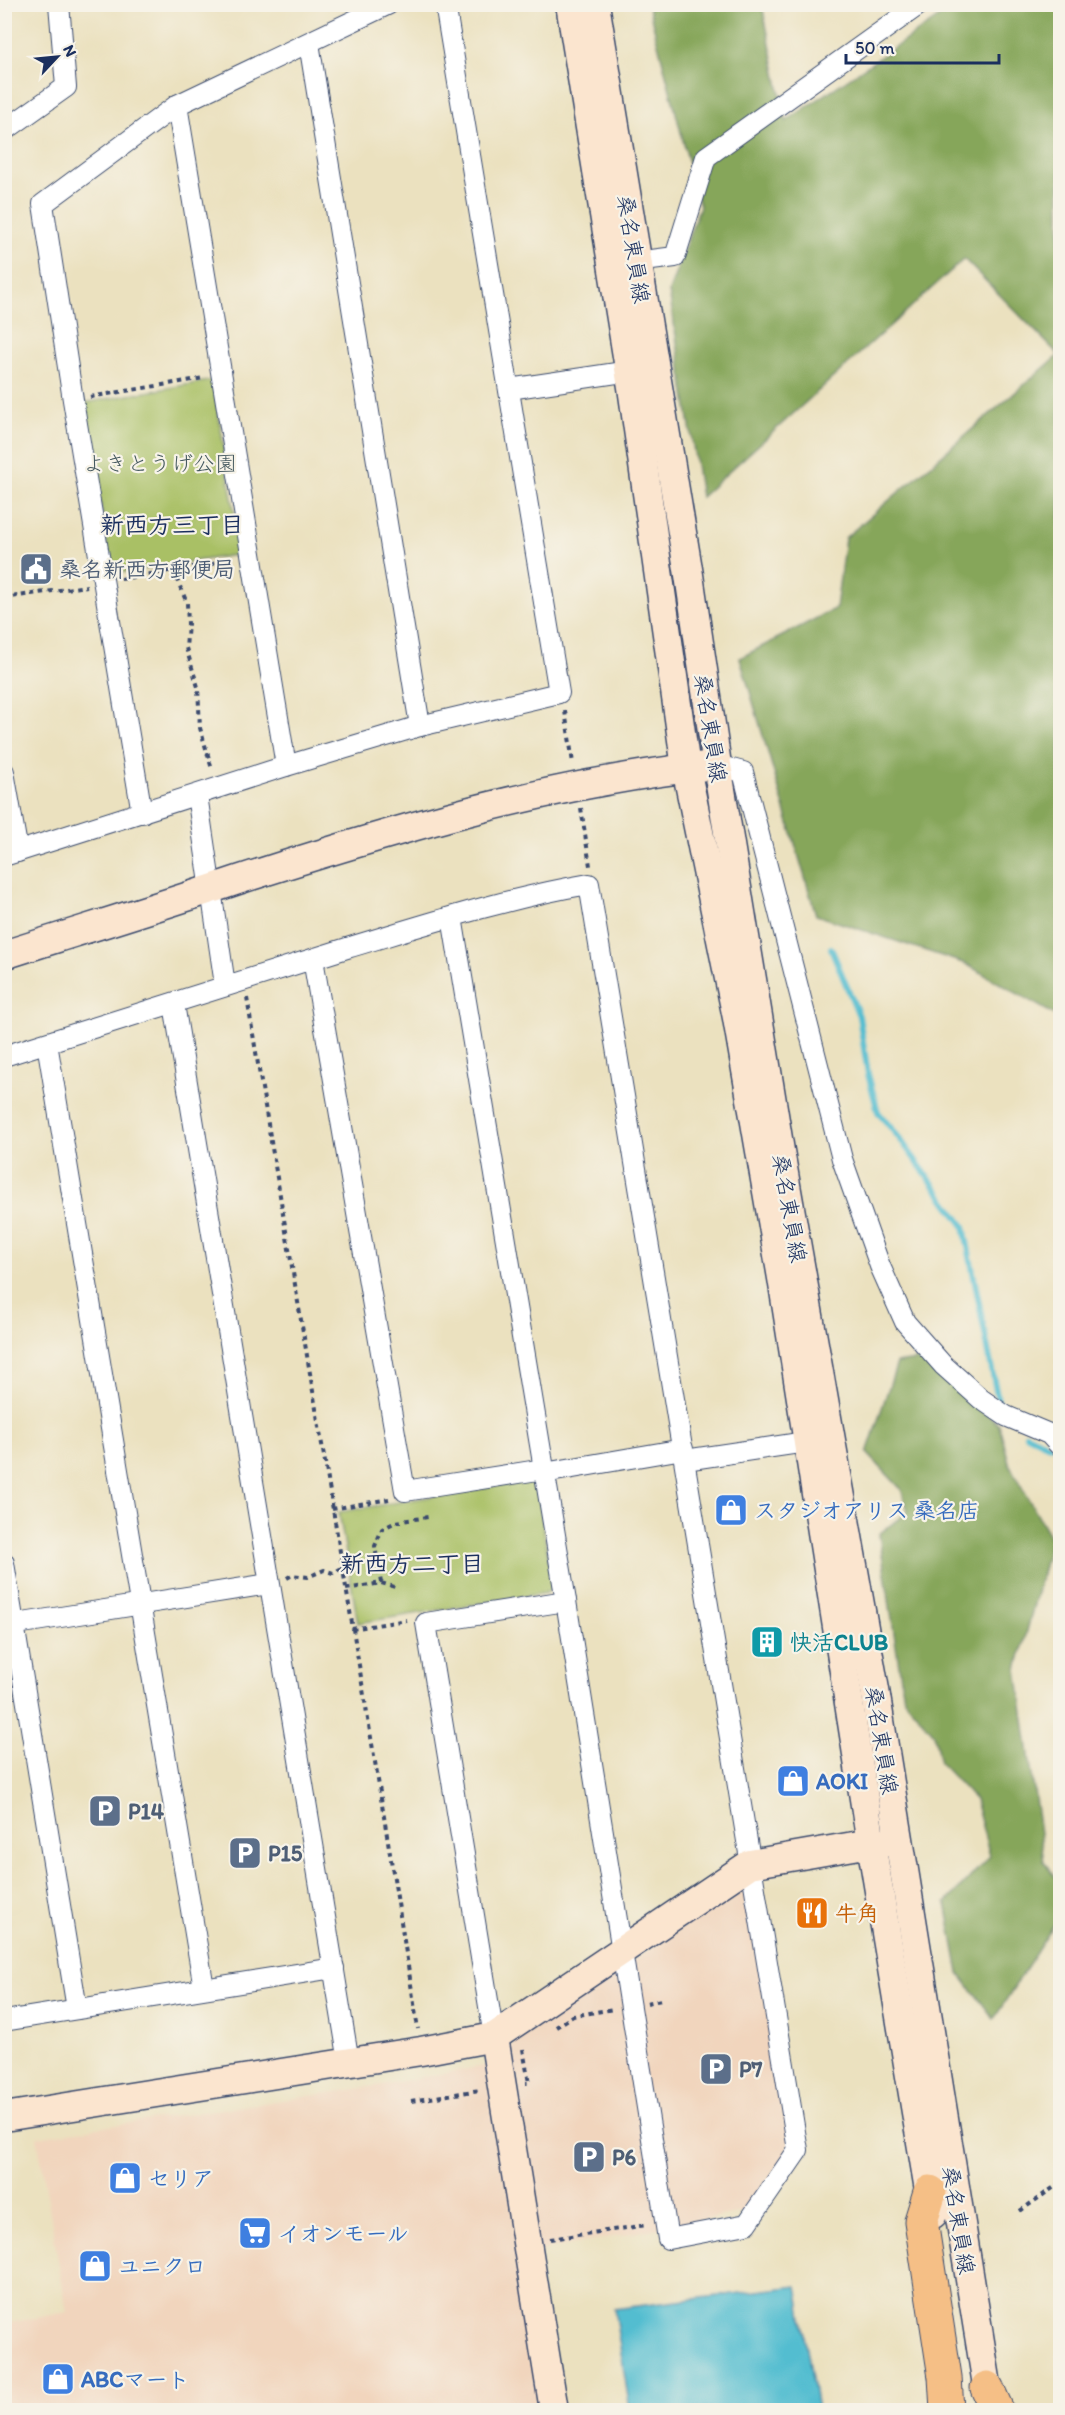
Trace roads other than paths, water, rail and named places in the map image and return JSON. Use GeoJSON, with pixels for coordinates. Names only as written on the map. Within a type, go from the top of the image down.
{"type":"FeatureCollection","features":[{"type":"Feature","properties":{"kind":"highway"},"geometry":{"type":"LineString","coordinates":[[936,2212],[977,2388],[947,2410]]}},
{"type":"Feature","properties":{"kind":"main road","name":"桑名東員線"},"geometry":{"type":"LineString","coordinates":[[570,4],[630,371],[686,768],[737,1018],[782,1278],[806,1442],[871,1843],[936,2212]]}},
{"type":"Feature","properties":{"kind":"main road","name":"桑名東員線"},"geometry":{"type":"LineString","coordinates":[[595,4],[784,1174],[899,1841],[936,2212]]}},
{"type":"Feature","properties":{"kind":"main road"},"geometry":{"type":"LineString","coordinates":[[4,955],[448,816],[542,793],[700,765],[705,760],[706,748],[682,605],[689,575]]}},
{"type":"Feature","properties":{"kind":"main road"},"geometry":{"type":"LineString","coordinates":[[686,768],[717,765]]}},
{"type":"Feature","properties":{"kind":"main road"},"geometry":{"type":"LineString","coordinates":[[717,765],[704,781],[704,789],[734,964],[737,1018]]}},
{"type":"Feature","properties":{"kind":"main road"},"geometry":{"type":"LineString","coordinates":[[871,1843],[888,1828],[872,1725],[874,1690]]}},
{"type":"Feature","properties":{"kind":"main road"},"geometry":{"type":"LineString","coordinates":[[4,2117],[422,2051],[494,2037],[750,1864],[871,1843],[899,1841]]}},
{"type":"Feature","properties":{"kind":"main road"},"geometry":{"type":"LineString","coordinates":[[494,2037],[554,2410]]}},
{"type":"Feature","properties":{"kind":"main road"},"geometry":{"type":"LineString","coordinates":[[964,2410],[977,2388]]}},
{"type":"Feature","properties":{"kind":"street"},"geometry":{"type":"LineString","coordinates":[[4,131],[66,87],[60,4]]}},
{"type":"Feature","properties":{"kind":"street"},"geometry":{"type":"LineString","coordinates":[[142,813],[73,400],[43,204],[177,105],[390,4]]}},
{"type":"Feature","properties":{"kind":"street"},"geometry":{"type":"LineString","coordinates":[[4,772],[11,854],[286,766],[420,726],[559,693],[445,4]]}},
{"type":"Feature","properties":{"kind":"street"},"geometry":{"type":"LineString","coordinates":[[636,262],[675,257],[706,158],[920,4]]}},
{"type":"Feature","properties":{"kind":"street"},"geometry":{"type":"LineString","coordinates":[[309,43],[420,726]]}},
{"type":"Feature","properties":{"kind":"street"},"geometry":{"type":"LineString","coordinates":[[177,105],[286,766]]}},
{"type":"Feature","properties":{"kind":"street"},"geometry":{"type":"LineString","coordinates":[[509,389],[630,371]]}},
{"type":"Feature","properties":{"kind":"street"},"geometry":{"type":"LineString","coordinates":[[717,765],[744,772],[842,1159],[880,1266],[905,1322],[943,1365],[981,1400],[1006,1416],[1049,1434],[1060,1446]]}},
{"type":"Feature","properties":{"kind":"street"},"geometry":{"type":"LineString","coordinates":[[196,795],[212,889],[234,982]]}},
{"type":"Feature","properties":{"kind":"street"},"geometry":{"type":"LineString","coordinates":[[4,1056],[174,1004],[234,982],[452,916],[545,891],[589,884],[798,2150],[747,2224],[668,2239],[566,1601],[452,916]]}},
{"type":"Feature","properties":{"kind":"street"},"geometry":{"type":"LineString","coordinates":[[314,959],[405,1491],[544,1471],[806,1442]]}},
{"type":"Feature","properties":{"kind":"street"},"geometry":{"type":"LineString","coordinates":[[174,1004],[349,2062]]}},
{"type":"Feature","properties":{"kind":"street"},"geometry":{"type":"LineString","coordinates":[[47,1043],[204,1988]]}},
{"type":"Feature","properties":{"kind":"street"},"geometry":{"type":"LineString","coordinates":[[4,1563],[10,1625],[77,2009]]}},
{"type":"Feature","properties":{"kind":"street"},"geometry":{"type":"LineString","coordinates":[[10,1625],[269,1584]]}},
{"type":"Feature","properties":{"kind":"street"},"geometry":{"type":"LineString","coordinates":[[494,2037],[426,1623],[566,1601]]}},
{"type":"Feature","properties":{"kind":"street"},"geometry":{"type":"LineString","coordinates":[[4,2021],[334,1968]]}},
{"type":"Feature","properties":{"kind":"water"},"geometry":{"type":"Polygon","coordinates":[[[797,2286],[817,2410],[630,2410],[614,2309],[797,2286]]]}},
{"type":"Feature","properties":{"kind":"waterway"},"geometry":{"type":"LineString","coordinates":[[831,948],[859,1016],[868,1074],[878,1112],[964,1226],[999,1406]]}},
{"type":"Feature","properties":{"kind":"waterway"},"geometry":{"type":"LineString","coordinates":[[1026,1434],[1049,1445]]}},
{"type":"Feature","properties":{"kind":"place","name":"桑名新西方郵便局"},"geometry":{"type":"Point","coordinates":[36,569]}},
{"type":"Feature","properties":{"kind":"place","name":"スタジオアリス 桑名店"},"geometry":{"type":"Point","coordinates":[731,1510]}},
{"type":"Feature","properties":{"kind":"place","name":"快活CLUB"},"geometry":{"type":"Point","coordinates":[767,1642]}},
{"type":"Feature","properties":{"kind":"place","name":"AOKI"},"geometry":{"type":"Point","coordinates":[793,1781]}},
{"type":"Feature","properties":{"kind":"place","name":"P14"},"geometry":{"type":"Point","coordinates":[105,1811]}},
{"type":"Feature","properties":{"kind":"place","name":"P15"},"geometry":{"type":"Point","coordinates":[245,1853]}},
{"type":"Feature","properties":{"kind":"place","name":"牛角"},"geometry":{"type":"Point","coordinates":[812,1913]}},
{"type":"Feature","properties":{"kind":"place","name":"P7"},"geometry":{"type":"Point","coordinates":[716,2069]}},
{"type":"Feature","properties":{"kind":"place","name":"P6"},"geometry":{"type":"Point","coordinates":[589,2157]}},
{"type":"Feature","properties":{"kind":"place","name":"セリア"},"geometry":{"type":"Point","coordinates":[125,2178]}},
{"type":"Feature","properties":{"kind":"place","name":"イオンモール"},"geometry":{"type":"Point","coordinates":[255,2233]}},
{"type":"Feature","properties":{"kind":"place","name":"ユニクロ"},"geometry":{"type":"Point","coordinates":[95,2266]}},
{"type":"Feature","properties":{"kind":"place","name":"ABCマート"},"geometry":{"type":"Point","coordinates":[58,2379]}},
{"type":"Feature","properties":{"kind":"district","name":"新西方三丁目"},"geometry":{"type":"Point","coordinates":[172,525]}},
{"type":"Feature","properties":{"kind":"district","name":"新西方二丁目"},"geometry":{"type":"Point","coordinates":[412,1564]}},
{"type":"Feature","properties":{"kind":"park label","name":"よきとうげ公園"},"geometry":{"type":"Point","coordinates":[160,463]}}]}
